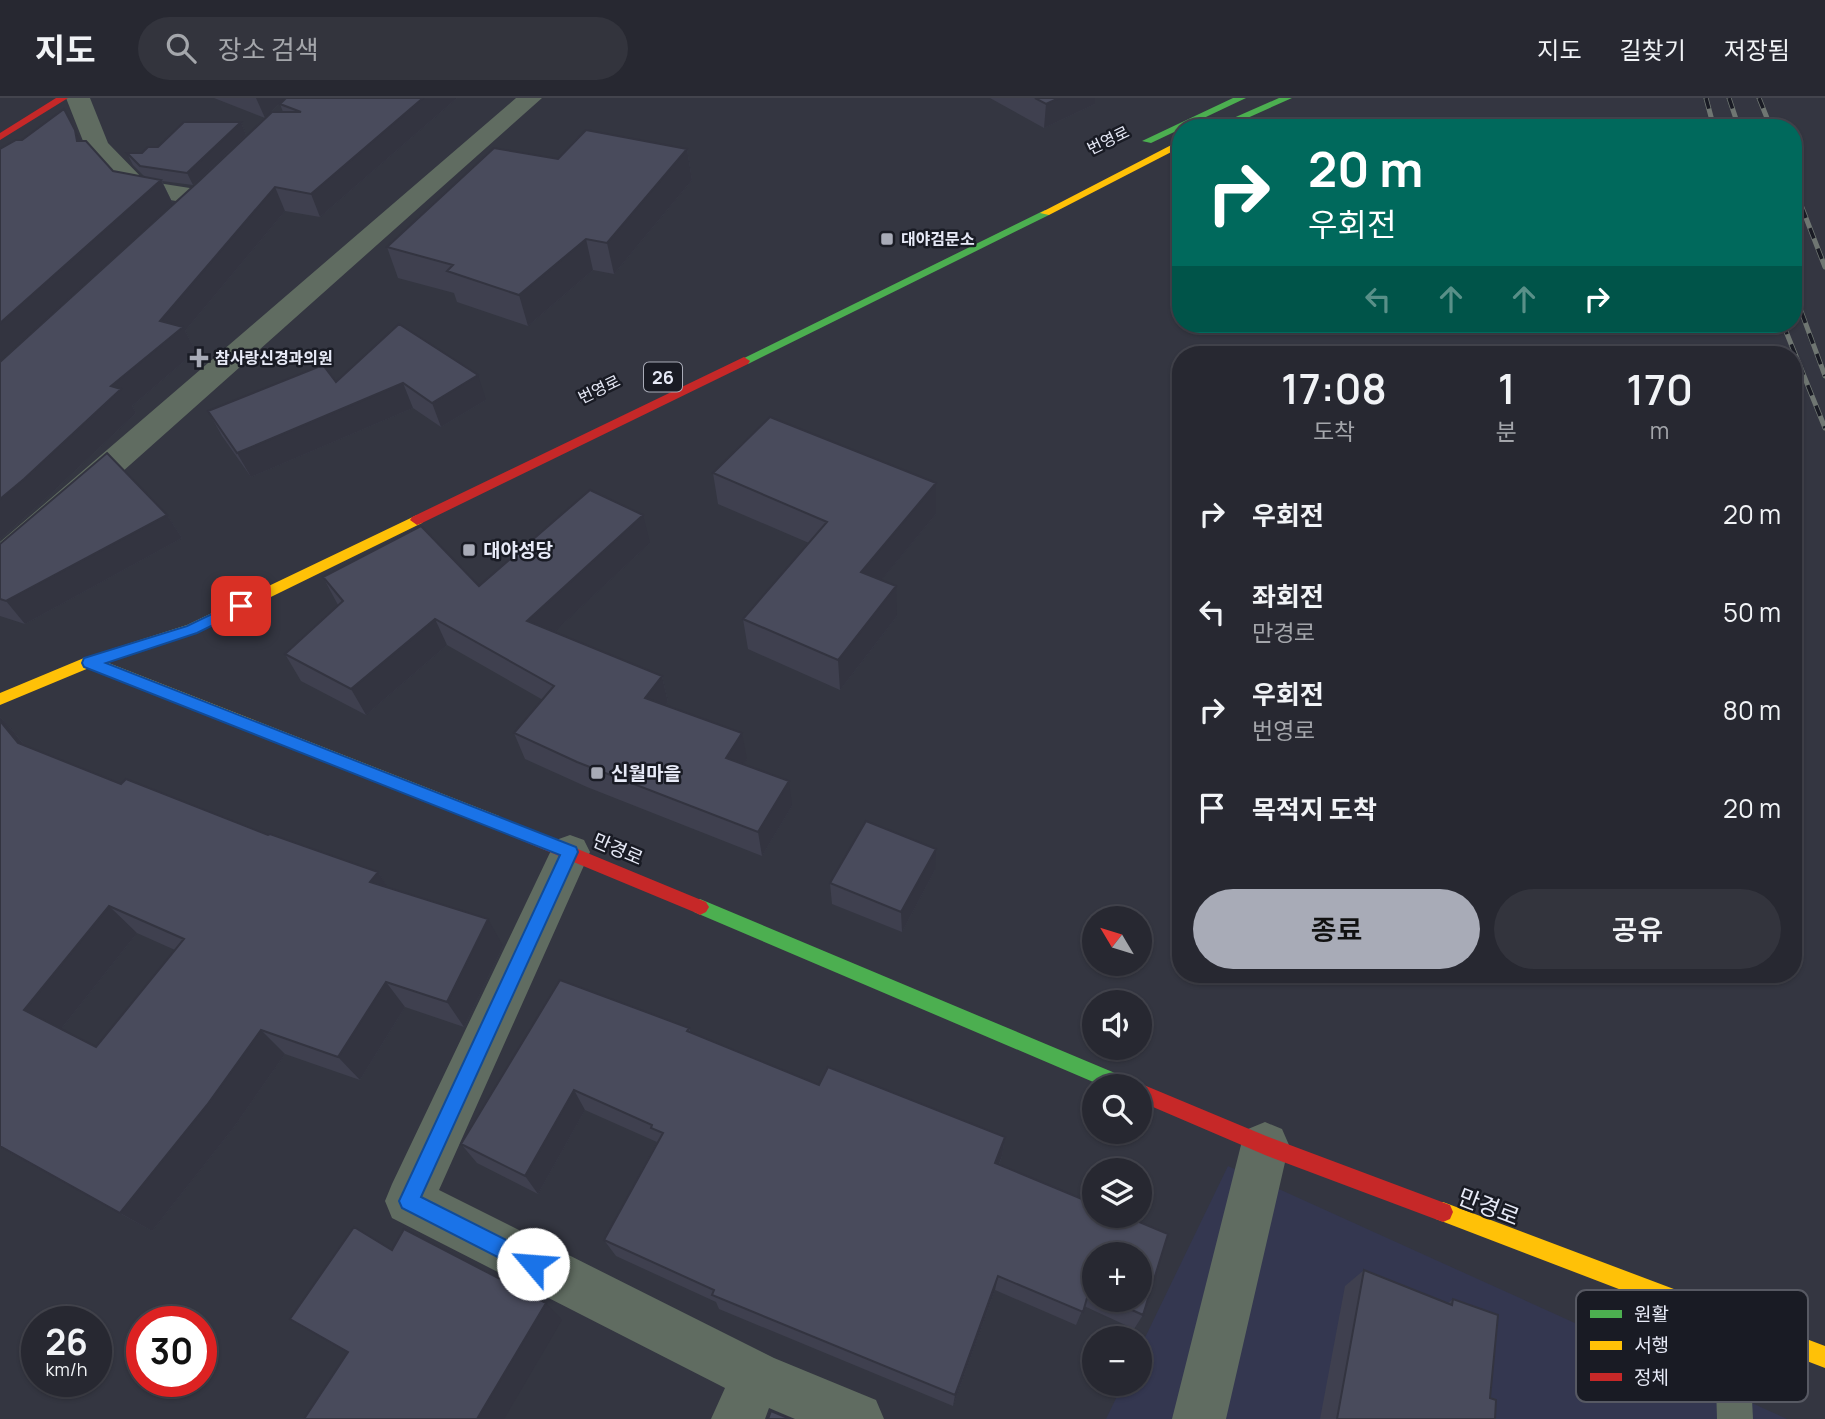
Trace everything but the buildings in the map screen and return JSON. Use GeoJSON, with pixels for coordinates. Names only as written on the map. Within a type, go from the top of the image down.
{"type":"FeatureCollection","features":[{"type":"Feature","properties":{"kind":"main road"},"geometry":{"type":"LineString","coordinates":[[0,137],[63,98]]}},
{"type":"Feature","properties":{"kind":"main road","name":"번영로"},"geometry":{"type":"LineString","coordinates":[[1195,119],[1241,98]]}},
{"type":"Feature","properties":{"kind":"main road"},"geometry":{"type":"LineString","coordinates":[[1237,119],[1287,98]]}},
{"type":"Feature","properties":{"kind":"main road","name":"번영로"},"geometry":{"type":"LineString","coordinates":[[1131,148],[1172,129]]}},
{"type":"Feature","properties":{"kind":"main road","name":"번영로"},"geometry":{"type":"LineString","coordinates":[[0,699],[89,663],[192,629],[930,271],[1172,147]]}},
{"type":"Feature","properties":{"kind":"main road","name":"번영로"},"geometry":{"type":"LineString","coordinates":[[89,663],[160,622]]}},
{"type":"Feature","properties":{"kind":"main road","name":"만경로"},"geometry":{"type":"LineString","coordinates":[[89,663],[570,852],[1095,1074]]}},
{"type":"Feature","properties":{"kind":"main road","name":"만경로"},"geometry":{"type":"LineString","coordinates":[[1152,1097],[1265,1145],[1647,1290]]}},
{"type":"Feature","properties":{"kind":"main road","name":"만경로"},"geometry":{"type":"LineString","coordinates":[[1808,1351],[1825,1357]]}},
{"type":"Feature","properties":{"kind":"street"},"geometry":{"type":"LineString","coordinates":[[78,98],[97,146],[137,188],[210,188],[180,216]]}},
{"type":"Feature","properties":{"kind":"street"},"geometry":{"type":"LineString","coordinates":[[0,561],[530,98]]}},
{"type":"Feature","properties":{"kind":"street"},"geometry":{"type":"LineString","coordinates":[[570,852],[409,1201],[747,1398],[857,1419]]}},
{"type":"Feature","properties":{"kind":"street"},"geometry":{"type":"LineString","coordinates":[[1199,1419],[1265,1145]]}},
{"type":"Feature","properties":{"kind":"shaded area"},"geometry":{"type":"Polygon","coordinates":[[[1228,1166],[1576,1324],[1576,1402],[1749,1402],[1787,1419],[1106,1419],[1117,1396],[1152,1396],[1151,1326],[1228,1166]]]}},
{"type":"Feature","properties":{"kind":"railway"},"geometry":{"type":"LineString","coordinates":[[1706,98],[1712,119]]}},
{"type":"Feature","properties":{"kind":"railway"},"geometry":{"type":"LineString","coordinates":[[1729,98],[1736,119]]}},
{"type":"Feature","properties":{"kind":"railway"},"geometry":{"type":"LineString","coordinates":[[1759,98],[1767,119]]}},
{"type":"Feature","properties":{"kind":"railway"},"geometry":{"type":"LineString","coordinates":[[1802,208],[1825,267]]}},
{"type":"Feature","properties":{"kind":"railway"},"geometry":{"type":"LineString","coordinates":[[1802,314],[1825,376]]}},
{"type":"Feature","properties":{"kind":"railway"},"geometry":{"type":"LineString","coordinates":[[1787,333],[1792,346]]}},
{"type":"Feature","properties":{"kind":"railway"},"geometry":{"type":"LineString","coordinates":[[1802,371],[1825,428]]}},
{"type":"Feature","properties":{"kind":"traffic: fast"},"geometry":{"type":"LineString","coordinates":[[1195,119],[1241,98]]}},
{"type":"Feature","properties":{"kind":"traffic: fast"},"geometry":{"type":"LineString","coordinates":[[1237,119],[1287,98]]}},
{"type":"Feature","properties":{"kind":"traffic: fast"},"geometry":{"type":"LineString","coordinates":[[1147,141],[1172,130]]}},
{"type":"Feature","properties":{"kind":"traffic: fast"},"geometry":{"type":"LineString","coordinates":[[744,361],[1045,213]]}},
{"type":"Feature","properties":{"kind":"traffic: fast"},"geometry":{"type":"LineString","coordinates":[[700,907],[1096,1074]]}},
{"type":"Feature","properties":{"kind":"traffic: slow"},"geometry":{"type":"LineString","coordinates":[[1045,213],[1172,148]]}},
{"type":"Feature","properties":{"kind":"traffic: slow"},"geometry":{"type":"LineString","coordinates":[[0,699],[89,662],[192,629],[417,520]]}},
{"type":"Feature","properties":{"kind":"traffic: slow"},"geometry":{"type":"LineString","coordinates":[[89,662],[493,821]]}},
{"type":"Feature","properties":{"kind":"traffic: slow"},"geometry":{"type":"LineString","coordinates":[[1443,1212],[1648,1290]]}},
{"type":"Feature","properties":{"kind":"traffic: slow"},"geometry":{"type":"LineString","coordinates":[[1808,1351],[1825,1357]]}},
{"type":"Feature","properties":{"kind":"traffic: jam"},"geometry":{"type":"LineString","coordinates":[[0,137],[63,98]]}},
{"type":"Feature","properties":{"kind":"traffic: jam"},"geometry":{"type":"LineString","coordinates":[[417,520],[744,361]]}},
{"type":"Feature","properties":{"kind":"traffic: jam"},"geometry":{"type":"LineString","coordinates":[[493,821],[700,907]]}},
{"type":"Feature","properties":{"kind":"traffic: jam"},"geometry":{"type":"LineString","coordinates":[[1152,1097],[1265,1145],[1443,1212]]}},
{"type":"Feature","properties":{"kind":"place","name":"대야검문소"},"geometry":{"type":"Point","coordinates":[887,239]}},
{"type":"Feature","properties":{"kind":"place","name":"참사랑신경과의원"},"geometry":{"type":"Point","coordinates":[199,358]}},
{"type":"Feature","properties":{"kind":"place","name":"대야성당"},"geometry":{"type":"Point","coordinates":[469,550]}},
{"type":"Feature","properties":{"kind":"place","name":"신월마을"},"geometry":{"type":"Point","coordinates":[597,773]}},
{"type":"Feature","properties":{"kind":"route"},"geometry":{"type":"LineString","coordinates":[[241,606],[192,629],[89,663],[570,852],[409,1201],[533,1264]]}}]}
